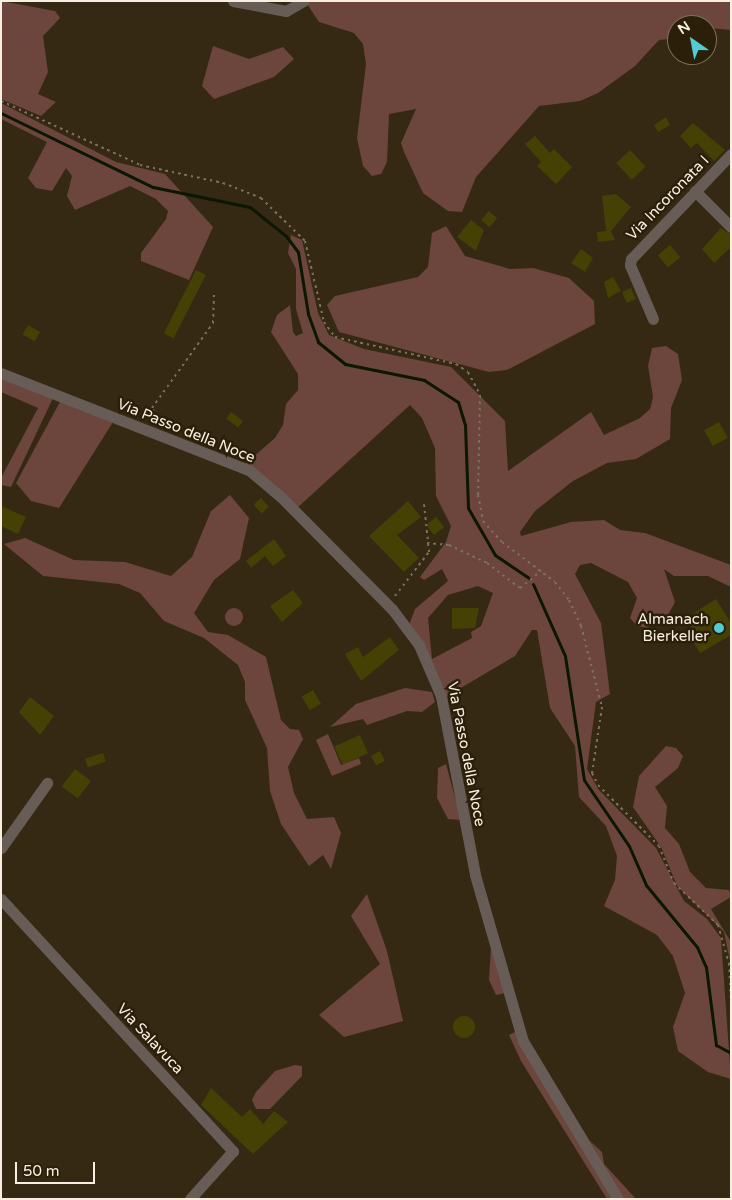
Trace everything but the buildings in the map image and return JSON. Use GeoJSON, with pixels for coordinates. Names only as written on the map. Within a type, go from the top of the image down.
{"type":"FeatureCollection","features":[{"type":"Feature","properties":{"kind":"street"},"geometry":{"type":"LineString","coordinates":[[233,1],[286,11],[303,1]]}},
{"type":"Feature","properties":{"kind":"street","name":"Via Incoronata I"},"geometry":{"type":"LineString","coordinates":[[653,319],[630,265],[631,259],[731,154]]}},
{"type":"Feature","properties":{"kind":"street"},"geometry":{"type":"LineString","coordinates":[[694,191],[731,227]]}},
{"type":"Feature","properties":{"kind":"street","name":"Via Passo della Noce"},"geometry":{"type":"LineString","coordinates":[[1,374],[249,470],[282,498],[387,605],[419,646],[441,696],[476,875],[523,1041],[618,1199]]}},
{"type":"Feature","properties":{"kind":"street"},"geometry":{"type":"LineString","coordinates":[[1,848],[47,783]]}},
{"type":"Feature","properties":{"kind":"street","name":"Via Salavuca"},"geometry":{"type":"LineString","coordinates":[[1,899],[233,1152],[190,1199]]}},
{"type":"Feature","properties":{"kind":"path"},"geometry":{"type":"LineString","coordinates":[[1,101],[140,165],[223,183],[261,198],[305,240],[324,322],[335,337],[456,364],[468,372],[480,395],[479,510],[502,542],[541,571],[569,600],[594,670],[602,706],[592,773],[598,785],[659,846],[674,882],[718,925],[728,963],[731,999]]}},
{"type":"Feature","properties":{"kind":"path"},"geometry":{"type":"LineString","coordinates":[[164,427],[152,408],[213,323],[214,292]]}},
{"type":"Feature","properties":{"kind":"path"},"geometry":{"type":"LineString","coordinates":[[387,605],[422,565],[429,552],[424,504]]}},
{"type":"Feature","properties":{"kind":"path"},"geometry":{"type":"LineString","coordinates":[[428,543],[449,545],[487,563],[520,588],[541,571]]}},
{"type":"Feature","properties":{"kind":"shaded area"},"geometry":{"type":"Polygon","coordinates":[[[1,1],[55,11],[60,18],[43,36],[48,72],[38,94],[56,102],[41,116],[1,99],[1,1]]]}},
{"type":"Feature","properties":{"kind":"shaded area"},"geometry":{"type":"Polygon","coordinates":[[[305,1],[731,2],[731,30],[717,29],[717,15],[667,15],[667,39],[659,40],[635,66],[598,93],[580,101],[539,106],[476,177],[462,212],[448,211],[423,193],[404,152],[401,143],[416,109],[389,114],[387,162],[381,174],[372,176],[363,166],[357,138],[366,64],[363,44],[354,33],[319,22],[305,1]]]}},
{"type":"Feature","properties":{"kind":"shaded area"},"geometry":{"type":"Polygon","coordinates":[[[213,46],[249,59],[283,47],[294,59],[274,77],[214,99],[202,86],[213,46]]]}},
{"type":"Feature","properties":{"kind":"shaded area"},"geometry":{"type":"Polygon","coordinates":[[[1,103],[116,162],[165,174],[213,227],[189,280],[141,261],[141,253],[166,219],[168,211],[156,199],[130,186],[75,210],[67,196],[72,176],[66,168],[52,191],[36,188],[28,178],[47,142],[1,119],[1,103]]]}},
{"type":"Feature","properties":{"kind":"shaded area"},"geometry":{"type":"Polygon","coordinates":[[[446,226],[465,256],[510,269],[533,268],[569,278],[594,301],[595,324],[507,370],[489,372],[339,332],[327,305],[335,296],[418,277],[428,267],[432,233],[446,226]]]}},
{"type":"Feature","properties":{"kind":"shaded area"},"geometry":{"type":"Polygon","coordinates":[[[291,235],[302,240],[318,313],[329,335],[364,349],[451,367],[505,421],[508,471],[591,412],[604,435],[640,418],[650,409],[653,397],[648,366],[652,348],[666,346],[678,354],[682,380],[671,408],[670,439],[636,459],[607,463],[573,481],[535,511],[520,532],[521,536],[571,522],[604,520],[620,530],[645,533],[731,565],[731,587],[708,576],[674,576],[664,569],[675,602],[668,615],[647,628],[637,626],[630,618],[637,598],[628,582],[591,563],[580,565],[575,574],[601,623],[610,694],[596,702],[587,769],[599,790],[656,848],[684,901],[707,919],[721,938],[731,1079],[708,1072],[678,1051],[673,1027],[685,993],[673,956],[657,935],[604,906],[615,880],[617,856],[606,826],[579,797],[575,746],[550,708],[537,630],[532,630],[515,656],[447,696],[428,653],[409,625],[415,609],[448,581],[442,569],[424,580],[420,577],[446,542],[451,526],[436,496],[435,448],[422,418],[410,405],[297,508],[245,464],[275,438],[283,425],[286,404],[298,390],[298,374],[271,332],[277,315],[290,305],[293,332],[296,336],[303,333],[296,309],[296,269],[288,253],[291,235]],[[478,586],[448,595],[428,618],[432,659],[472,638],[471,632],[481,626],[493,593],[478,586]]]}},
{"type":"Feature","properties":{"kind":"shaded area"},"geometry":{"type":"Polygon","coordinates":[[[1,377],[53,398],[11,487],[1,485],[1,478],[38,408],[1,392],[1,377]]]}},
{"type":"Feature","properties":{"kind":"shaded area"},"geometry":{"type":"Polygon","coordinates":[[[61,400],[113,422],[59,508],[31,501],[16,483],[61,400]]]}},
{"type":"Feature","properties":{"kind":"shaded area"},"geometry":{"type":"Polygon","coordinates":[[[230,495],[249,518],[240,559],[214,580],[194,613],[208,632],[228,635],[266,657],[281,720],[290,729],[299,730],[303,739],[288,767],[294,793],[307,819],[334,817],[341,833],[331,869],[323,855],[309,866],[281,824],[270,791],[267,748],[245,700],[245,682],[238,665],[204,638],[164,621],[140,593],[119,584],[43,576],[4,544],[25,538],[74,560],[125,562],[171,576],[192,557],[211,511],[230,495]]]}},
{"type":"Feature","properties":{"kind":"shaded area"},"geometry":{"type":"Polygon","coordinates":[[[234,608],[240,611],[243,617],[240,623],[234,626],[228,623],[225,617],[228,611],[234,608]]]}},
{"type":"Feature","properties":{"kind":"shaded area"},"geometry":{"type":"Polygon","coordinates":[[[405,688],[432,692],[435,702],[422,712],[407,711],[367,725],[363,719],[330,727],[356,704],[405,688]]]}},
{"type":"Feature","properties":{"kind":"shaded area"},"geometry":{"type":"Polygon","coordinates":[[[328,734],[341,765],[359,758],[361,764],[332,776],[316,740],[328,734]]]}},
{"type":"Feature","properties":{"kind":"shaded area"},"geometry":{"type":"Polygon","coordinates":[[[666,746],[676,748],[683,756],[678,768],[655,787],[667,806],[665,828],[679,844],[690,872],[706,888],[729,890],[731,897],[711,909],[731,942],[731,966],[724,932],[677,886],[661,847],[633,807],[639,776],[666,746]]]}},
{"type":"Feature","properties":{"kind":"shaded area"},"geometry":{"type":"Polygon","coordinates":[[[446,764],[461,820],[448,819],[437,798],[438,768],[446,764]]]}},
{"type":"Feature","properties":{"kind":"shaded area"},"geometry":{"type":"Polygon","coordinates":[[[367,894],[387,951],[403,1021],[344,1037],[319,1015],[380,964],[351,916],[367,894]]]}},
{"type":"Feature","properties":{"kind":"shaded area"},"geometry":{"type":"Polygon","coordinates":[[[491,946],[505,993],[496,995],[489,980],[491,946]]]}},
{"type":"Feature","properties":{"kind":"shaded area"},"geometry":{"type":"Polygon","coordinates":[[[517,1031],[614,1199],[607,1199],[521,1061],[509,1035],[517,1031]]]}},
{"type":"Feature","properties":{"kind":"shaded area"},"geometry":{"type":"Polygon","coordinates":[[[295,1065],[302,1066],[302,1076],[270,1109],[256,1109],[252,1100],[256,1092],[275,1071],[295,1065]]]}},
{"type":"Feature","properties":{"kind":"shaded area"},"geometry":{"type":"Polygon","coordinates":[[[590,1141],[602,1152],[604,1164],[636,1199],[623,1199],[590,1141]]]}},
{"type":"Feature","properties":{"kind":"waterway"},"geometry":{"type":"LineString","coordinates":[[1,113],[153,187],[250,207],[286,236],[298,252],[308,314],[318,342],[345,364],[424,380],[458,402],[465,425],[468,508],[495,555],[529,578]]}},
{"type":"Feature","properties":{"kind":"waterway"},"geometry":{"type":"LineString","coordinates":[[533,584],[565,656],[584,780],[629,846],[646,885],[697,947],[706,967],[716,1045],[731,1053]]}},
{"type":"Feature","properties":{"kind":"place","name":"Almanach Bierkeller"},"geometry":{"type":"Point","coordinates":[719,628]}}]}
